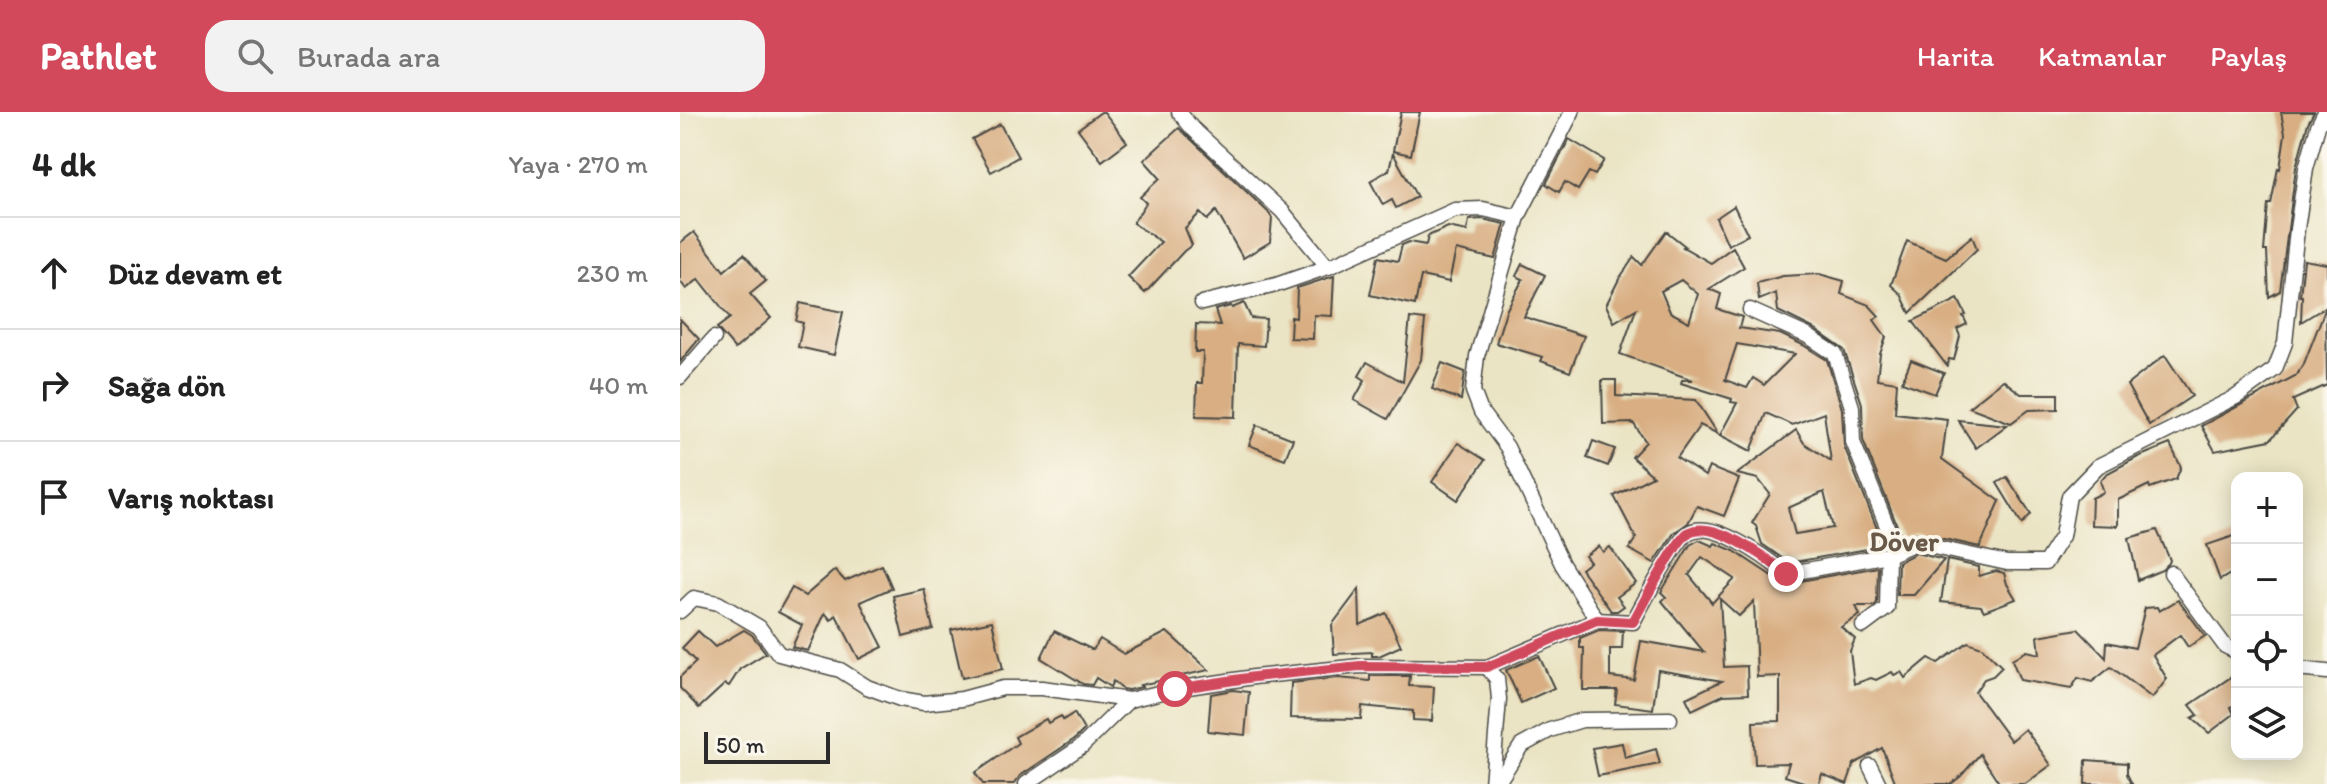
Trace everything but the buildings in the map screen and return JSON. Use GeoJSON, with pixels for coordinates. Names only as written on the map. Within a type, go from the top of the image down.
{"type":"FeatureCollection","features":[{"type":"Feature","properties":{"kind":"street"},"geometry":{"type":"LineString","coordinates":[[1179,112],[1192,128],[1282,211],[1328,267]]}},
{"type":"Feature","properties":{"kind":"street"},"geometry":{"type":"LineString","coordinates":[[1572,112],[1518,217],[1477,356],[1473,391],[1481,412],[1507,447],[1562,564],[1597,620]]}},
{"type":"Feature","properties":{"kind":"street"},"geometry":{"type":"LineString","coordinates":[[680,611],[694,598],[718,603],[759,627],[779,654],[840,670],[867,687],[900,699],[924,703],[962,699],[1003,688],[1042,688],[1129,700],[1238,679],[1360,666],[1487,667],[1597,620],[1633,622],[1687,533],[1702,528],[1727,536],[1769,560],[1786,574],[1892,553],[1915,543],[2007,563],[2045,563],[2062,536],[2069,496],[2098,466],[2236,397],[2275,369],[2285,343],[2306,168],[2325,112]]}},
{"type":"Feature","properties":{"kind":"street"},"geometry":{"type":"LineString","coordinates":[[1202,303],[1276,285],[1328,267],[1455,210],[1483,209],[1518,217]]}},
{"type":"Feature","properties":{"kind":"street"},"geometry":{"type":"LineString","coordinates":[[1750,310],[1808,336],[1835,354],[1852,407],[1853,442],[1892,553],[1887,608],[1863,626]]}},
{"type":"Feature","properties":{"kind":"street"},"geometry":{"type":"LineString","coordinates":[[680,377],[714,338]]}},
{"type":"Feature","properties":{"kind":"street"},"geometry":{"type":"LineString","coordinates":[[2171,573],[2225,646],[2231,649]]}},
{"type":"Feature","properties":{"kind":"street"},"geometry":{"type":"LineString","coordinates":[[1487,667],[1497,679],[1499,699],[1494,784]]}},
{"type":"Feature","properties":{"kind":"street"},"geometry":{"type":"LineString","coordinates":[[2303,670],[2327,672]]}},
{"type":"Feature","properties":{"kind":"street"},"geometry":{"type":"LineString","coordinates":[[1026,784],[1082,746],[1129,700]]}},
{"type":"Feature","properties":{"kind":"street"},"geometry":{"type":"LineString","coordinates":[[1494,784],[1521,746],[1550,730],[1582,720],[1670,719]]}},
{"type":"Feature","properties":{"kind":"street"},"geometry":{"type":"LineString","coordinates":[[1870,766],[1879,784]]}},
{"type":"Feature","properties":{"kind":"district","name":"Döver"},"geometry":{"type":"Point","coordinates":[1904,541]}},
{"type":"Feature","properties":{"kind":"route"},"geometry":{"type":"LineString","coordinates":[[1175,689],[1360,666],[1487,667],[1597,620],[1633,622],[1687,533],[1702,528],[1727,536],[1769,560],[1786,574]]}}]}
